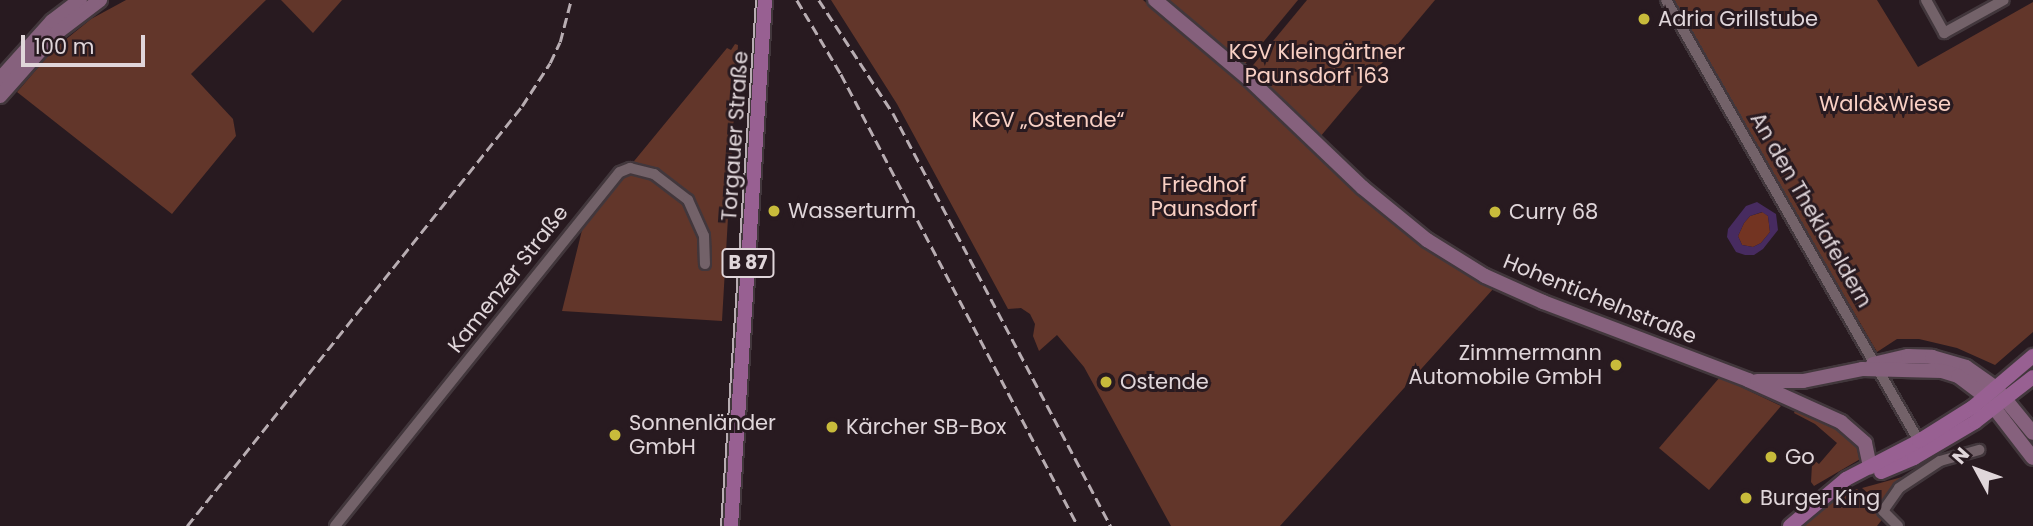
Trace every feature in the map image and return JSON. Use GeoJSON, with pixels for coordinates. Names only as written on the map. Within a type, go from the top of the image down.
{"type":"FeatureCollection","features":[{"type":"Feature","properties":{"kind":"main road"},"geometry":{"type":"LineString","coordinates":[[0,79],[52,21],[80,0]]}},
{"type":"Feature","properties":{"kind":"main road"},"geometry":{"type":"LineString","coordinates":[[0,96],[54,35],[100,0]]}},
{"type":"Feature","properties":{"kind":"main road","name":"Torgauer Straße"},"geometry":{"type":"LineString","coordinates":[[731,526],[765,0]]}},
{"type":"Feature","properties":{"kind":"main road","name":"Hohentichelnstraße"},"geometry":{"type":"LineString","coordinates":[[1156,0],[1250,80],[1379,202],[1455,258],[1543,302],[1748,380],[1850,427],[1865,443],[1870,467]]}},
{"type":"Feature","properties":{"kind":"main road","name":"Hohentichelnstraße"},"geometry":{"type":"LineString","coordinates":[[1748,380],[1803,381],[1878,366],[1908,356],[1950,361],[1982,377],[1995,398]]}},
{"type":"Feature","properties":{"kind":"main road"},"geometry":{"type":"LineString","coordinates":[[1824,495],[1914,458],[1995,398],[2033,356]]}},
{"type":"Feature","properties":{"kind":"main road"},"geometry":{"type":"LineString","coordinates":[[1790,526],[1846,479],[2033,377]]}},
{"type":"Feature","properties":{"kind":"main road"},"geometry":{"type":"LineString","coordinates":[[1995,398],[2033,433]]}},
{"type":"Feature","properties":{"kind":"main road"},"geometry":{"type":"LineString","coordinates":[[1995,398],[2033,458]]}},
{"type":"Feature","properties":{"kind":"street","name":"An den Theklafeldern"},"geometry":{"type":"LineString","coordinates":[[1667,0],[1919,441]]}},
{"type":"Feature","properties":{"kind":"street"},"geometry":{"type":"LineString","coordinates":[[1926,0],[1944,33],[2004,0]]}},
{"type":"Feature","properties":{"kind":"street","name":"Kamenzer Straße"},"geometry":{"type":"LineString","coordinates":[[335,526],[620,172],[630,168],[654,174],[688,200],[698,215],[704,236],[705,264]]}},
{"type":"Feature","properties":{"kind":"street"},"geometry":{"type":"LineString","coordinates":[[1899,526],[1883,511],[1899,488],[1940,461],[1979,450]]}},
{"type":"Feature","properties":{"kind":"green space"},"geometry":{"type":"Polygon","coordinates":[[[126,0],[266,0],[191,74],[233,119],[236,136],[172,214],[17,92],[54,49],[91,19],[126,0]]]}},
{"type":"Feature","properties":{"kind":"green space"},"geometry":{"type":"Polygon","coordinates":[[[281,0],[342,0],[313,33],[281,0]]]}},
{"type":"Feature","properties":{"kind":"green space","name":"KGV „Ostende“"},"geometry":{"type":"Polygon","coordinates":[[[831,0],[1143,0],[1238,80],[1367,201],[1461,269],[1494,288],[1280,526],[1171,526],[1084,367],[1057,335],[1039,351],[1033,336],[1035,324],[1030,314],[1021,308],[1008,309],[897,104],[831,0]]]}},
{"type":"Feature","properties":{"kind":"green space"},"geometry":{"type":"Polygon","coordinates":[[[1164,0],[1298,0],[1245,64],[1164,0]]]}},
{"type":"Feature","properties":{"kind":"green space","name":"KGV Kleingärtner Paunsdorf 163"},"geometry":{"type":"Polygon","coordinates":[[[1307,0],[1435,0],[1320,137],[1249,70],[1307,0]]]}},
{"type":"Feature","properties":{"kind":"green space","name":"Wald&Wiese"},"geometry":{"type":"Polygon","coordinates":[[[1673,0],[1877,0],[1918,67],[2033,2],[2033,332],[1995,365],[1957,348],[1919,339],[1897,339],[1877,352],[1673,0]]]}},
{"type":"Feature","properties":{"kind":"green space"},"geometry":{"type":"Polygon","coordinates":[[[735,44],[738,45],[722,321],[562,311],[584,222],[727,48],[731,50],[735,44]]]}},
{"type":"Feature","properties":{"kind":"green space"},"geometry":{"type":"Polygon","coordinates":[[[1720,377],[1781,406],[1709,490],[1659,448],[1720,377]]]}},
{"type":"Feature","properties":{"kind":"green space"},"geometry":{"type":"Polygon","coordinates":[[[1796,408],[1839,429],[1858,447],[1862,458],[1814,486],[1811,482],[1812,464],[1815,461],[1819,464],[1837,443],[1815,424],[1794,413],[1796,408]]]}},
{"type":"Feature","properties":{"kind":"green space"},"geometry":{"type":"Polygon","coordinates":[[[1902,477],[1903,481],[1884,501],[1878,502],[1862,488],[1902,477]]]}},
{"type":"Feature","properties":{"kind":"green space"},"geometry":{"type":"Polygon","coordinates":[[[1857,489],[1884,517],[1877,526],[1801,526],[1835,500],[1857,489]]]}},
{"type":"Feature","properties":{"kind":"shaded area"},"geometry":{"type":"Polygon","coordinates":[[[1757,202],[1776,214],[1778,230],[1763,249],[1754,255],[1736,252],[1727,237],[1728,229],[1746,206],[1757,202]],[[1762,212],[1750,216],[1738,236],[1742,245],[1753,247],[1761,243],[1770,232],[1768,216],[1762,212]]]}},
{"type":"Feature","properties":{"kind":"shaded area"},"geometry":{"type":"Polygon","coordinates":[[[1763,212],[1768,216],[1770,232],[1761,243],[1753,247],[1742,245],[1738,236],[1744,223],[1750,216],[1763,212]]]}},
{"type":"Feature","properties":{"kind":"tram line"},"geometry":{"type":"LineString","coordinates":[[721,526],[756,0]]}},
{"type":"Feature","properties":{"kind":"railway"},"geometry":{"type":"LineString","coordinates":[[187,526],[522,106],[550,63],[560,42],[571,0]]}},
{"type":"Feature","properties":{"kind":"railway"},"geometry":{"type":"LineString","coordinates":[[797,0],[841,74],[1078,526]]}},
{"type":"Feature","properties":{"kind":"railway"},"geometry":{"type":"LineString","coordinates":[[819,0],[893,113],[1111,526]]}},
{"type":"Feature","properties":{"kind":"place","name":"Adria Grillstube"},"geometry":{"type":"Point","coordinates":[1644,19]}},
{"type":"Feature","properties":{"kind":"place","name":"Wasserturm"},"geometry":{"type":"Point","coordinates":[774,211]}},
{"type":"Feature","properties":{"kind":"place","name":"Curry 68"},"geometry":{"type":"Point","coordinates":[1495,212]}},
{"type":"Feature","properties":{"kind":"place","name":"Zimmermann Automobile GmbH"},"geometry":{"type":"Point","coordinates":[1616,365]}},
{"type":"Feature","properties":{"kind":"place","name":"Ostende"},"geometry":{"type":"Point","coordinates":[1106,382]}},
{"type":"Feature","properties":{"kind":"place","name":"Kärcher SB-Box"},"geometry":{"type":"Point","coordinates":[832,427]}},
{"type":"Feature","properties":{"kind":"place","name":"Sonnenländer GmbH"},"geometry":{"type":"Point","coordinates":[615,435]}},
{"type":"Feature","properties":{"kind":"place","name":"Go"},"geometry":{"type":"Point","coordinates":[1771,457]}},
{"type":"Feature","properties":{"kind":"place","name":"Burger King"},"geometry":{"type":"Point","coordinates":[1746,498]}},
{"type":"Feature","properties":{"kind":"park label","name":"Friedhof Paunsdorf"},"geometry":{"type":"Point","coordinates":[1204,197]}}]}
